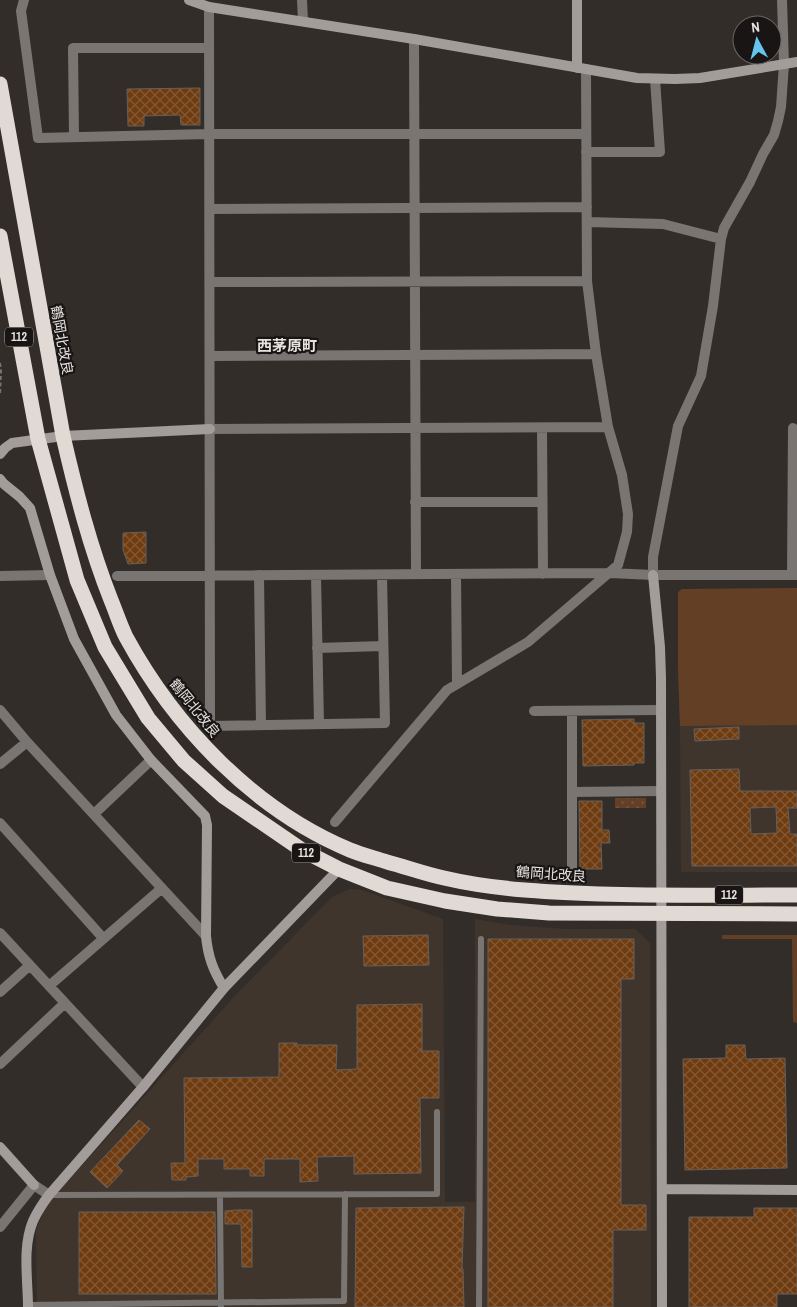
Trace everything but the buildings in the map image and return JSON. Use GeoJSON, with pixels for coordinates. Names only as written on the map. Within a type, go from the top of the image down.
{"type":"FeatureCollection","features":[{"type":"Feature","properties":{"kind":"highway","name":"鶴岡北改良"},"geometry":{"type":"LineString","coordinates":[[0,84],[63,436],[76,493],[100,574],[126,636],[168,704],[203,745],[236,776],[277,809],[314,832],[350,850],[444,878],[492,886],[551,892],[797,896]]}},
{"type":"Feature","properties":{"kind":"highway","name":"112"},"geometry":{"type":"LineString","coordinates":[[0,236],[38,439],[78,580],[106,647],[148,718],[184,761],[223,796],[302,850],[339,869],[387,888],[445,901],[497,909],[549,913],[797,914]]}},
{"type":"Feature","properties":{"kind":"street"},"geometry":{"type":"LineString","coordinates":[[24,0],[21,11],[38,138],[209,134],[585,134]]}},
{"type":"Feature","properties":{"kind":"street"},"geometry":{"type":"LineString","coordinates":[[189,0],[209,7],[414,39],[637,78],[700,78],[797,62]]}},
{"type":"Feature","properties":{"kind":"street"},"geometry":{"type":"LineString","coordinates":[[302,0],[302,21]]}},
{"type":"Feature","properties":{"kind":"street"},"geometry":{"type":"LineString","coordinates":[[335,822],[447,690],[528,642],[618,565],[627,532],[628,514],[622,475],[608,428],[587,280],[586,152],[577,0]]}},
{"type":"Feature","properties":{"kind":"street"},"geometry":{"type":"LineString","coordinates":[[662,1307],[660,647],[653,558],[678,426],[701,376],[713,306],[721,239],[729,217],[742,197],[774,135],[781,107],[784,64],[782,0]]}},
{"type":"Feature","properties":{"kind":"street"},"geometry":{"type":"LineString","coordinates":[[209,7],[210,726],[385,722],[382,575]]}},
{"type":"Feature","properties":{"kind":"street"},"geometry":{"type":"LineString","coordinates":[[414,39],[416,574]]}},
{"type":"Feature","properties":{"kind":"street"},"geometry":{"type":"LineString","coordinates":[[74,137],[73,48],[209,48]]}},
{"type":"Feature","properties":{"kind":"street"},"geometry":{"type":"LineString","coordinates":[[586,152],[660,152],[655,79]]}},
{"type":"Feature","properties":{"kind":"street"},"geometry":{"type":"LineString","coordinates":[[210,209],[587,207]]}},
{"type":"Feature","properties":{"kind":"street"},"geometry":{"type":"LineString","coordinates":[[587,222],[663,224],[721,239]]}},
{"type":"Feature","properties":{"kind":"street"},"geometry":{"type":"LineString","coordinates":[[210,282],[587,280]]}},
{"type":"Feature","properties":{"kind":"street"},"geometry":{"type":"LineString","coordinates":[[210,356],[596,354]]}},
{"type":"Feature","properties":{"kind":"street"},"geometry":{"type":"LineString","coordinates":[[542,428],[543,574]]}},
{"type":"Feature","properties":{"kind":"street"},"geometry":{"type":"LineString","coordinates":[[0,454],[12,443],[63,436],[210,429],[608,428]]}},
{"type":"Feature","properties":{"kind":"street"},"geometry":{"type":"LineString","coordinates":[[117,576],[610,573],[653,575],[794,575],[793,428]]}},
{"type":"Feature","properties":{"kind":"street"},"geometry":{"type":"LineString","coordinates":[[0,479],[30,508],[50,575],[74,639],[96,682],[116,715],[151,760],[205,816],[207,825],[207,950],[213,970],[224,988]]}},
{"type":"Feature","properties":{"kind":"street"},"geometry":{"type":"LineString","coordinates":[[415,502],[542,502]]}},
{"type":"Feature","properties":{"kind":"street"},"geometry":{"type":"LineString","coordinates":[[456,574],[457,684]]}},
{"type":"Feature","properties":{"kind":"street"},"geometry":{"type":"LineString","coordinates":[[0,576],[50,575]]}},
{"type":"Feature","properties":{"kind":"street"},"geometry":{"type":"LineString","coordinates":[[258,575],[261,725]]}},
{"type":"Feature","properties":{"kind":"street"},"geometry":{"type":"LineString","coordinates":[[316,575],[319,724]]}},
{"type":"Feature","properties":{"kind":"street"},"geometry":{"type":"LineString","coordinates":[[317,648],[383,646]]}},
{"type":"Feature","properties":{"kind":"street"},"geometry":{"type":"LineString","coordinates":[[0,710],[206,936]]}},
{"type":"Feature","properties":{"kind":"street"},"geometry":{"type":"LineString","coordinates":[[534,711],[660,710]]}},
{"type":"Feature","properties":{"kind":"street"},"geometry":{"type":"LineString","coordinates":[[572,711],[572,874]]}},
{"type":"Feature","properties":{"kind":"street"},"geometry":{"type":"LineString","coordinates":[[0,764],[28,742]]}},
{"type":"Feature","properties":{"kind":"street"},"geometry":{"type":"LineString","coordinates":[[94,814],[151,760]]}},
{"type":"Feature","properties":{"kind":"street"},"geometry":{"type":"LineString","coordinates":[[572,792],[661,791]]}},
{"type":"Feature","properties":{"kind":"street"},"geometry":{"type":"LineString","coordinates":[[0,822],[103,938]]}},
{"type":"Feature","properties":{"kind":"street"},"geometry":{"type":"LineString","coordinates":[[28,1306],[27,1252],[29,1236],[32,1222],[49,1194],[143,1087],[224,988],[339,869]]}},
{"type":"Feature","properties":{"kind":"street"},"geometry":{"type":"LineString","coordinates":[[49,986],[162,888]]}},
{"type":"Feature","properties":{"kind":"street"},"geometry":{"type":"LineString","coordinates":[[0,933],[143,1087]]}},
{"type":"Feature","properties":{"kind":"street"},"geometry":{"type":"LineString","coordinates":[[0,992],[30,965]]}},
{"type":"Feature","properties":{"kind":"street"},"geometry":{"type":"LineString","coordinates":[[0,1064],[65,1003]]}},
{"type":"Feature","properties":{"kind":"street"},"geometry":{"type":"LineString","coordinates":[[0,1147],[34,1185],[49,1194]]}},
{"type":"Feature","properties":{"kind":"street"},"geometry":{"type":"LineString","coordinates":[[0,1227],[34,1185]]}},
{"type":"Feature","properties":{"kind":"street"},"geometry":{"type":"LineString","coordinates":[[663,1189],[797,1190]]}},
{"type":"Feature","properties":{"kind":"lane"},"geometry":{"type":"LineString","coordinates":[[479,1307],[481,939]]}},
{"type":"Feature","properties":{"kind":"lane"},"geometry":{"type":"LineString","coordinates":[[49,1194],[437,1194],[437,1112]]}},
{"type":"Feature","properties":{"kind":"lane"},"geometry":{"type":"LineString","coordinates":[[28,1306],[344,1301],[345,1194]]}},
{"type":"Feature","properties":{"kind":"lane"},"geometry":{"type":"LineString","coordinates":[[220,1195],[221,1304]]}},
{"type":"Feature","properties":{"kind":"path"},"geometry":{"type":"LineString","coordinates":[[0,363],[0,395]]}},
{"type":"Feature","properties":{"kind":"shaded area"},"geometry":{"type":"Polygon","coordinates":[[[797,588],[797,872],[681,872],[678,592],[682,589],[797,588]]]}},
{"type":"Feature","properties":{"kind":"shaded area"},"geometry":{"type":"Polygon","coordinates":[[[350,889],[362,890],[443,919],[445,1202],[475,1202],[475,919],[510,925],[567,929],[635,929],[650,943],[651,1307],[37,1307],[36,1230],[44,1210],[52,1199],[234,997],[332,897],[350,889]]]}},
{"type":"Feature","properties":{"kind":"green space"},"geometry":{"type":"Polygon","coordinates":[[[797,588],[797,725],[680,726],[678,592],[682,589],[797,588]]]}},
{"type":"Feature","properties":{"kind":"green space"},"geometry":{"type":"Polygon","coordinates":[[[615,798],[646,798],[646,808],[615,808],[615,798]]]}},
{"type":"Feature","properties":{"kind":"green space"},"geometry":{"type":"Polygon","coordinates":[[[722,935],[797,935],[797,1023],[793,1022],[792,939],[722,939],[722,935]]]}},
{"type":"Feature","properties":{"kind":"district","name":"西茅原町"},"geometry":{"type":"Point","coordinates":[287,345]}}]}
